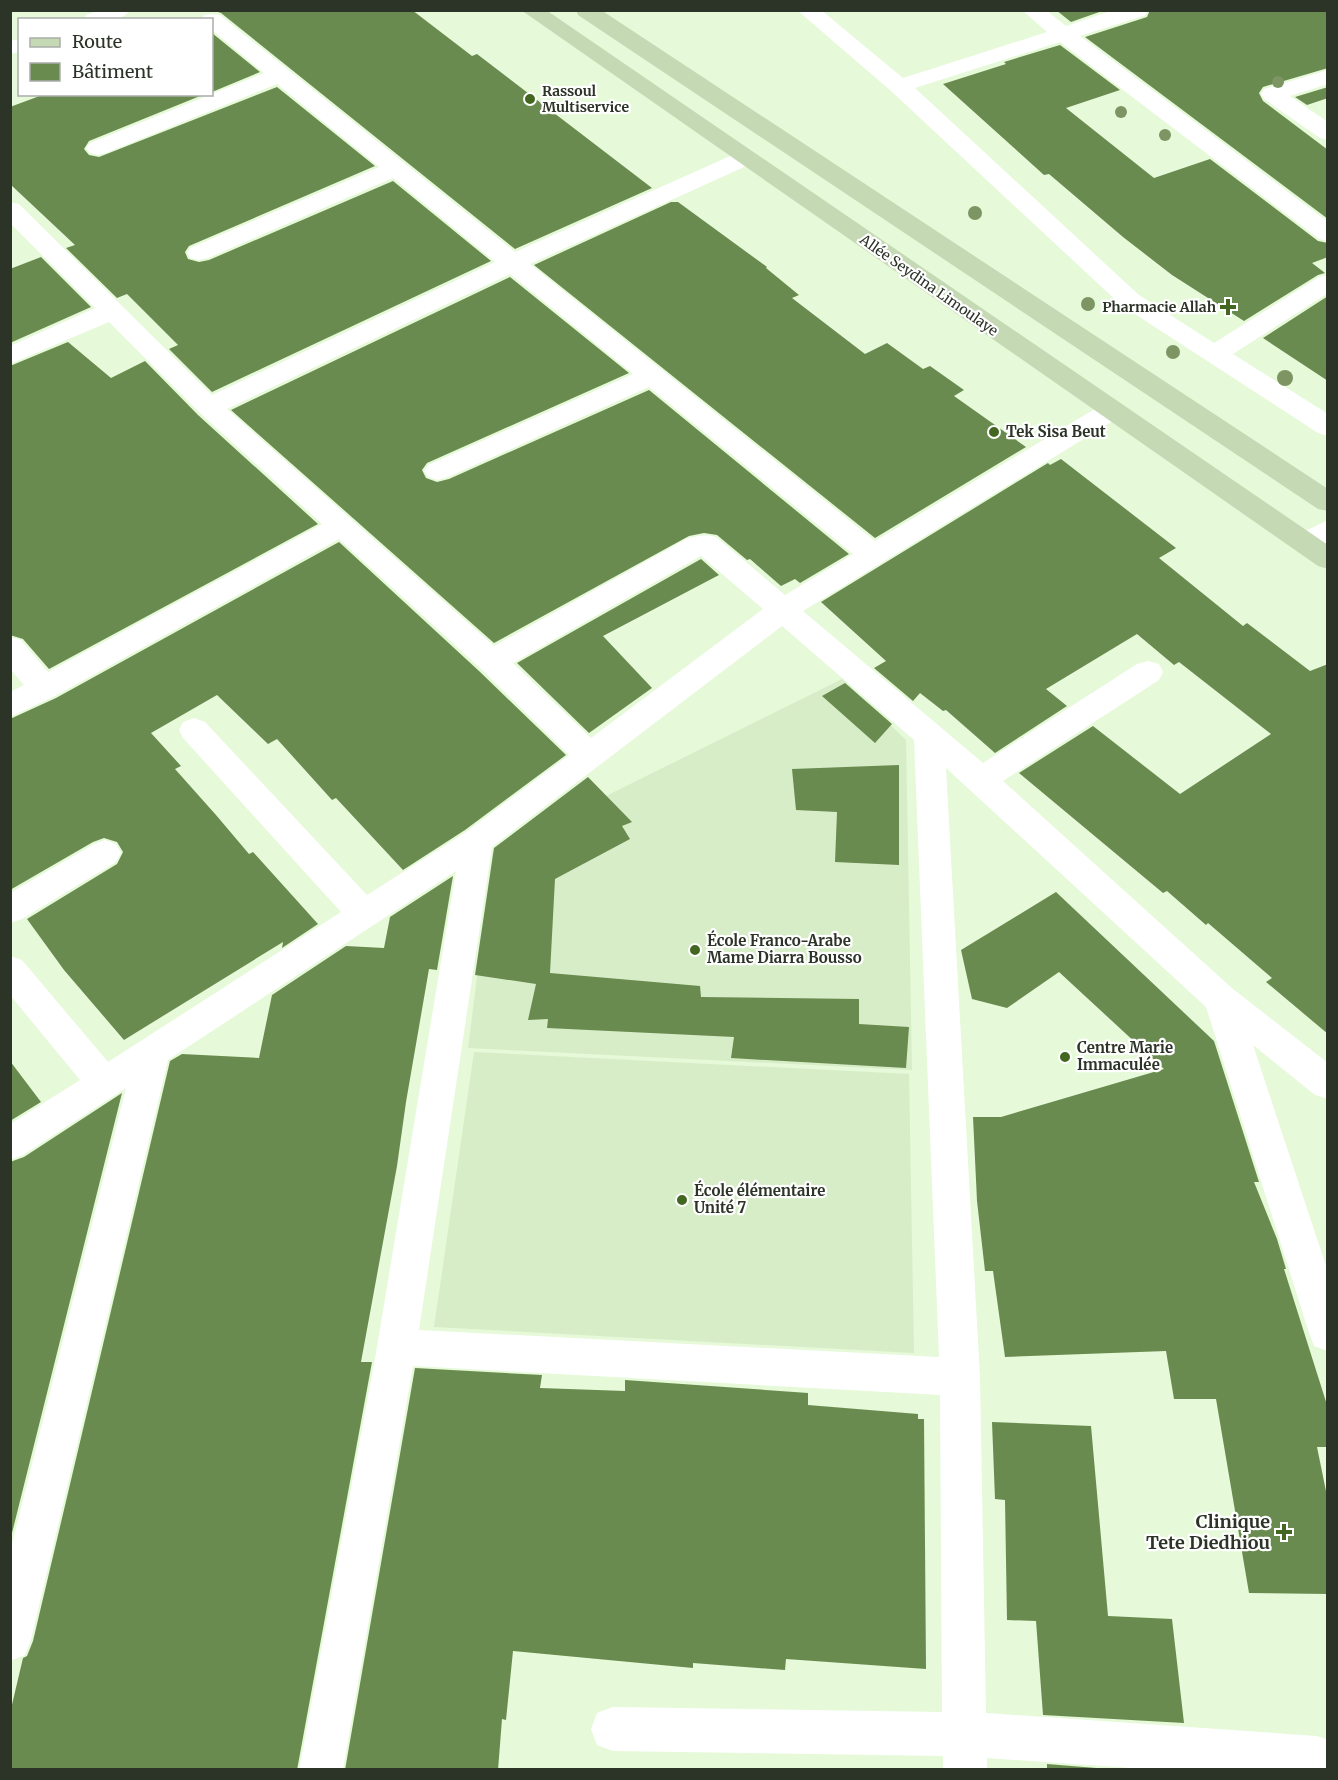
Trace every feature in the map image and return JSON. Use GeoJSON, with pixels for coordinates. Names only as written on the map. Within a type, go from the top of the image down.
{"type":"FeatureCollection","features":[{"type":"Feature","properties":{"kind":"main road","name":"Allée Seydina Limoulaye"},"geometry":{"type":"LineString","coordinates":[[531,10],[1112,410],[1316,537],[1328,559]]}},
{"type":"Feature","properties":{"kind":"main road"},"geometry":{"type":"LineString","coordinates":[[586,10],[1328,502]]}},
{"type":"Feature","properties":{"kind":"street"},"geometry":{"type":"LineString","coordinates":[[99,18],[120,10]]}},
{"type":"Feature","properties":{"kind":"street"},"geometry":{"type":"LineString","coordinates":[[807,10],[899,86],[1130,300],[1216,353],[1328,427]]}},
{"type":"Feature","properties":{"kind":"street"},"geometry":{"type":"LineString","coordinates":[[1032,10],[1328,234]]}},
{"type":"Feature","properties":{"kind":"street"},"geometry":{"type":"LineString","coordinates":[[899,86],[1138,10]]}},
{"type":"Feature","properties":{"kind":"street"},"geometry":{"type":"LineString","coordinates":[[213,22],[873,555]]}},
{"type":"Feature","properties":{"kind":"street"},"geometry":{"type":"LineString","coordinates":[[98,148],[280,75]]}},
{"type":"Feature","properties":{"kind":"street"},"geometry":{"type":"LineString","coordinates":[[1328,77],[1272,94],[1328,133]]}},
{"type":"Feature","properties":{"kind":"street"},"geometry":{"type":"LineString","coordinates":[[209,407],[512,263],[746,158]]}},
{"type":"Feature","properties":{"kind":"street"},"geometry":{"type":"LineString","coordinates":[[199,254],[395,169]]}},
{"type":"Feature","properties":{"kind":"street"},"geometry":{"type":"LineString","coordinates":[[10,209],[209,407],[492,661],[590,756]]}},
{"type":"Feature","properties":{"kind":"street"},"geometry":{"type":"LineString","coordinates":[[1216,353],[1328,282]]}},
{"type":"Feature","properties":{"kind":"street"},"geometry":{"type":"LineString","coordinates":[[10,356],[111,310]]}},
{"type":"Feature","properties":{"kind":"street"},"geometry":{"type":"LineString","coordinates":[[438,471],[651,376]]}},
{"type":"Feature","properties":{"kind":"street"},"geometry":{"type":"LineString","coordinates":[[10,1144],[477,841],[783,610],[1112,410]]}},
{"type":"Feature","properties":{"kind":"street"},"geometry":{"type":"LineString","coordinates":[[10,706],[342,525]]}},
{"type":"Feature","properties":{"kind":"street"},"geometry":{"type":"LineString","coordinates":[[492,661],[696,546],[706,544],[981,780],[1221,999],[1328,1084]]}},
{"type":"Feature","properties":{"kind":"street"},"geometry":{"type":"LineString","coordinates":[[10,648],[44,688]]}},
{"type":"Feature","properties":{"kind":"street"},"geometry":{"type":"LineString","coordinates":[[981,780],[1148,672]]}},
{"type":"Feature","properties":{"kind":"street"},"geometry":{"type":"LineString","coordinates":[[194,730],[364,914]]}},
{"type":"Feature","properties":{"kind":"street"},"geometry":{"type":"LineString","coordinates":[[929,736],[960,1377],[964,1752]]}},
{"type":"Feature","properties":{"kind":"street"},"geometry":{"type":"LineString","coordinates":[[321,1770],[397,1347],[477,841]]}},
{"type":"Feature","properties":{"kind":"street"},"geometry":{"type":"LineString","coordinates":[[10,910],[105,853]]}},
{"type":"Feature","properties":{"kind":"street"},"geometry":{"type":"LineString","coordinates":[[10,970],[104,1083]]}},
{"type":"Feature","properties":{"kind":"street"},"geometry":{"type":"LineString","coordinates":[[1221,999],[1328,1333]]}},
{"type":"Feature","properties":{"kind":"street"},"geometry":{"type":"LineString","coordinates":[[10,1640],[152,1052]]}},
{"type":"Feature","properties":{"kind":"street"},"geometry":{"type":"LineString","coordinates":[[397,1347],[960,1377]]}},
{"type":"Feature","properties":{"kind":"street"},"geometry":{"type":"LineString","coordinates":[[613,1729],[964,1752],[1165,1759],[1324,1758]]}},
{"type":"Feature","properties":{"kind":"shaded area","name":"École Franco-Arabe Mame Diarra Bousso"},"geometry":{"type":"Polygon","coordinates":[[[842,679],[906,740],[912,1070],[468,1048],[493,852],[842,679]]]}},
{"type":"Feature","properties":{"kind":"shaded area","name":"École élémentaire Unité 7"},"geometry":{"type":"Polygon","coordinates":[[[474,1052],[909,1074],[914,1353],[434,1327],[474,1052]]]}},
{"type":"Feature","properties":{"kind":"building"},"geometry":{"type":"Polygon","coordinates":[[[212,10],[412,10],[472,56],[477,54],[652,188],[515,249],[221,13],[212,10]]]}},
{"type":"Feature","properties":{"kind":"building"},"geometry":{"type":"Polygon","coordinates":[[[1056,10],[1105,10],[1071,22],[1056,10]]]}},
{"type":"Feature","properties":{"kind":"building"},"geometry":{"type":"Polygon","coordinates":[[[1150,10],[1328,10],[1328,68],[1263,87],[1259,93],[1263,101],[1328,150],[1328,219],[1085,37],[1147,17],[1150,10]]]}},
{"type":"Feature","properties":{"kind":"building"},"geometry":{"type":"Polygon","coordinates":[[[213,34],[260,72],[213,92],[213,34]]]}},
{"type":"Feature","properties":{"kind":"building"},"geometry":{"type":"Polygon","coordinates":[[[1060,45],[1120,90],[1066,108],[1154,178],[1210,159],[1318,241],[1328,243],[1328,257],[1312,263],[1325,273],[1318,275],[1244,321],[1172,275],[1049,174],[1044,175],[943,84],[1060,45]]]}},
{"type":"Feature","properties":{"kind":"building"},"geometry":{"type":"Polygon","coordinates":[[[277,87],[375,166],[189,246],[185,252],[188,259],[199,262],[209,260],[393,181],[491,261],[212,392],[169,349],[178,345],[127,294],[117,298],[66,248],[75,245],[10,184],[10,107],[40,96],[200,96],[89,141],[84,149],[89,155],[99,157],[277,87]]]}},
{"type":"Feature","properties":{"kind":"building"},"geometry":{"type":"Polygon","coordinates":[[[1328,87],[1328,98],[1307,105],[1295,97],[1328,87]]]}},
{"type":"Feature","properties":{"kind":"building"},"geometry":{"type":"Polygon","coordinates":[[[671,202],[678,202],[767,267],[799,295],[792,298],[865,354],[887,343],[923,369],[930,366],[964,390],[954,396],[1026,447],[875,538],[534,265],[671,202]]]}},
{"type":"Feature","properties":{"kind":"building"},"geometry":{"type":"Polygon","coordinates":[[[41,257],[91,307],[10,343],[10,269],[41,257]]]}},
{"type":"Feature","properties":{"kind":"building"},"geometry":{"type":"Polygon","coordinates":[[[510,277],[629,373],[427,463],[422,470],[426,478],[437,482],[449,479],[649,390],[849,554],[800,583],[795,579],[781,586],[717,535],[704,533],[689,536],[494,643],[231,410],[510,277]]]}},
{"type":"Feature","properties":{"kind":"building"},"geometry":{"type":"Polygon","coordinates":[[[1328,296],[1328,381],[1263,338],[1328,296]]]}},
{"type":"Feature","properties":{"kind":"building"},"geometry":{"type":"Polygon","coordinates":[[[68,342],[111,378],[145,361],[198,415],[318,524],[49,669],[23,639],[10,635],[10,366],[68,342]]]}},
{"type":"Feature","properties":{"kind":"building"},"geometry":{"type":"Polygon","coordinates":[[[1061,459],[1176,548],[1159,558],[1243,626],[1247,623],[1310,671],[1328,664],[1328,1034],[1266,982],[1272,978],[1208,923],[1206,925],[1167,891],[1163,893],[1019,773],[1093,726],[1180,794],[1271,734],[1179,662],[1174,665],[1137,634],[1046,689],[1067,706],[995,753],[946,710],[943,711],[920,693],[913,701],[874,668],[886,661],[821,602],[1048,463],[1050,465],[1061,459]]]}},
{"type":"Feature","properties":{"kind":"building"},"geometry":{"type":"Polygon","coordinates":[[[339,542],[566,755],[465,830],[403,870],[336,798],[332,800],[277,739],[268,744],[217,695],[151,733],[181,766],[175,769],[249,854],[253,852],[318,924],[282,948],[283,942],[124,1040],[64,970],[27,919],[117,864],[123,852],[117,842],[104,838],[93,842],[10,890],[10,719],[56,698],[339,542]]]}},
{"type":"Feature","properties":{"kind":"building"},"geometry":{"type":"Polygon","coordinates":[[[701,559],[719,575],[603,636],[652,688],[589,733],[517,663],[701,559]]]}},
{"type":"Feature","properties":{"kind":"building"},"geometry":{"type":"Polygon","coordinates":[[[845,683],[892,724],[875,743],[822,696],[845,683]]]}},
{"type":"Feature","properties":{"kind":"building"},"geometry":{"type":"Polygon","coordinates":[[[899,765],[899,865],[835,862],[837,812],[796,810],[792,769],[899,765]]]}},
{"type":"Feature","properties":{"kind":"building"},"geometry":{"type":"Polygon","coordinates":[[[588,777],[632,822],[622,826],[630,839],[555,879],[550,973],[700,986],[701,997],[859,999],[859,1024],[909,1027],[906,1068],[731,1058],[734,1037],[547,1028],[548,1019],[528,1020],[536,984],[475,975],[494,848],[588,777]]]}},
{"type":"Feature","properties":{"kind":"building"},"geometry":{"type":"Polygon","coordinates":[[[453,876],[437,970],[429,969],[397,1166],[361,1362],[372,1362],[297,1770],[10,1770],[10,1713],[23,1658],[27,1656],[33,1641],[170,1061],[182,1054],[259,1058],[272,995],[346,946],[384,948],[390,917],[453,876]]]}},
{"type":"Feature","properties":{"kind":"building"},"geometry":{"type":"Polygon","coordinates":[[[1056,892],[1214,1041],[1259,1182],[1254,1182],[1277,1239],[1286,1269],[1284,1269],[1328,1408],[1328,1447],[1317,1447],[1328,1501],[1328,1594],[1249,1593],[1216,1399],[1174,1399],[1166,1351],[1005,1357],[993,1271],[985,1271],[977,1201],[973,1117],[1001,1117],[1164,1069],[1059,972],[1007,1008],[972,999],[961,950],[1056,892]]]}},
{"type":"Feature","properties":{"kind":"building"},"geometry":{"type":"Polygon","coordinates":[[[10,1061],[41,1102],[10,1121],[10,1061]]]}},
{"type":"Feature","properties":{"kind":"building"},"geometry":{"type":"Polygon","coordinates":[[[122,1093],[10,1541],[10,1162],[24,1157],[122,1093]]]}},
{"type":"Feature","properties":{"kind":"building"},"geometry":{"type":"Polygon","coordinates":[[[415,1368],[542,1375],[540,1388],[625,1391],[625,1380],[808,1393],[808,1405],[918,1414],[918,1419],[924,1419],[926,1669],[786,1659],[785,1670],[693,1663],[693,1668],[513,1651],[506,1720],[502,1719],[498,1770],[345,1770],[415,1368]]]}},
{"type":"Feature","properties":{"kind":"building"},"geometry":{"type":"Polygon","coordinates":[[[992,1422],[1091,1426],[1108,1616],[1172,1619],[1184,1723],[1043,1715],[1036,1621],[1007,1620],[1005,1500],[995,1499],[992,1422]]]}},
{"type":"Feature","properties":{"kind":"building"},"geometry":{"type":"Polygon","coordinates":[[[1047,1764],[1121,1770],[1047,1770],[1047,1764]]]}},
{"type":"Feature","properties":{"kind":"place","name":"Rassoul Multiservice"},"geometry":{"type":"Point","coordinates":[530,99]}},
{"type":"Feature","properties":{"kind":"place","name":"Pharmacie Allah"},"geometry":{"type":"Point","coordinates":[1228,307]}},
{"type":"Feature","properties":{"kind":"place","name":"Tek Sisa Beut"},"geometry":{"type":"Point","coordinates":[994,432]}},
{"type":"Feature","properties":{"kind":"place","name":"École Franco-Arabe Mame Diarra Bousso"},"geometry":{"type":"Point","coordinates":[695,950]}},
{"type":"Feature","properties":{"kind":"place","name":"Centre Marie Immaculée"},"geometry":{"type":"Point","coordinates":[1065,1057]}},
{"type":"Feature","properties":{"kind":"place","name":"École élémentaire Unité 7"},"geometry":{"type":"Point","coordinates":[682,1200]}},
{"type":"Feature","properties":{"kind":"place","name":"Clinique Tete Diedhiou"},"geometry":{"type":"Point","coordinates":[1284,1532]}}]}
